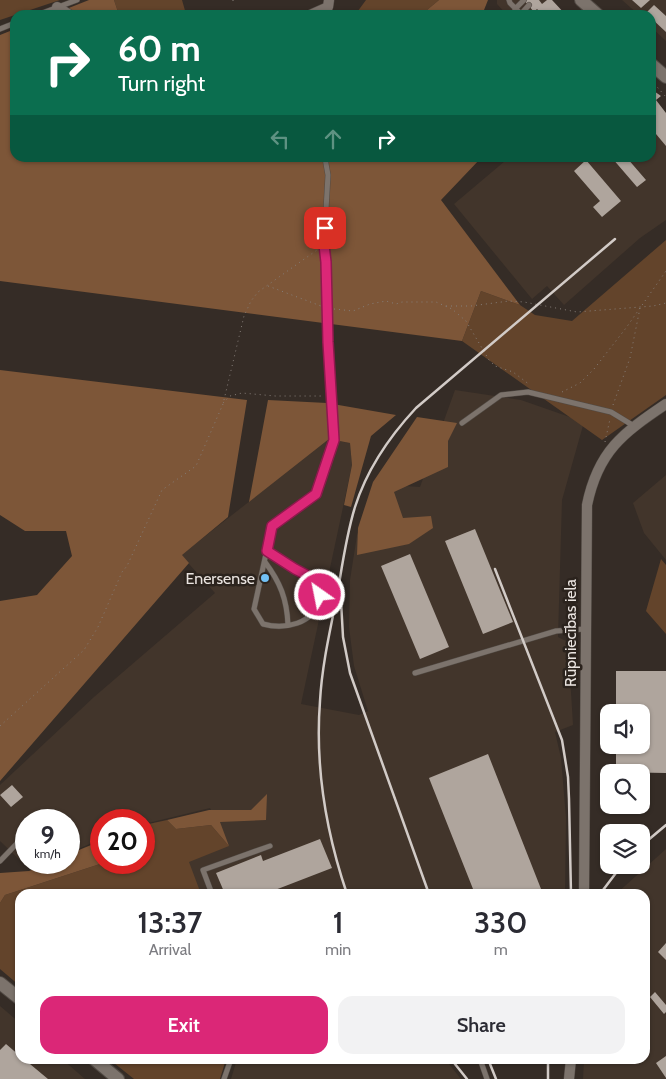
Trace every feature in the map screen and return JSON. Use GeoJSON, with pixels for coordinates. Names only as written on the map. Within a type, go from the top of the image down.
{"type":"FeatureCollection","features":[{"type":"Feature","properties":{"kind":"street"},"geometry":{"type":"LineString","coordinates":[[581,0],[592,10]]}},
{"type":"Feature","properties":{"kind":"street"},"geometry":{"type":"LineString","coordinates":[[57,8],[61,10]]}},
{"type":"Feature","properties":{"kind":"street"},"geometry":{"type":"LineString","coordinates":[[656,68],[666,77]]}},
{"type":"Feature","properties":{"kind":"street","name":"Rūpniecības iela"},"geometry":{"type":"LineString","coordinates":[[584,889],[587,505],[595,475],[611,448],[634,426],[666,404]]}},
{"type":"Feature","properties":{"kind":"street"},"geometry":{"type":"LineString","coordinates":[[0,983],[15,994]]}},
{"type":"Feature","properties":{"kind":"street"},"geometry":{"type":"LineString","coordinates":[[100,1064],[118,1079]]}},
{"type":"Feature","properties":{"kind":"street"},"geometry":{"type":"LineString","coordinates":[[568,1079],[570,1064]]}},
{"type":"Feature","properties":{"kind":"lane"},"geometry":{"type":"LineString","coordinates":[[51,10],[76,0]]}},
{"type":"Feature","properties":{"kind":"lane"},"geometry":{"type":"LineString","coordinates":[[510,1],[516,9],[524,0]]}},
{"type":"Feature","properties":{"kind":"lane"},"geometry":{"type":"LineString","coordinates":[[524,10],[529,5]]}},
{"type":"Feature","properties":{"kind":"lane"},"geometry":{"type":"LineString","coordinates":[[267,551],[316,580],[320,595],[315,612],[306,621],[275,628],[263,624],[254,609],[272,526],[316,494],[334,440],[324,245],[328,175],[326,162]]}},
{"type":"Feature","properties":{"kind":"lane"},"geometry":{"type":"LineString","coordinates":[[462,423],[501,395],[528,392],[611,412],[634,426]]}},
{"type":"Feature","properties":{"kind":"lane"},"geometry":{"type":"LineString","coordinates":[[264,562],[278,580],[288,608],[288,625]]}},
{"type":"Feature","properties":{"kind":"lane"},"geometry":{"type":"LineString","coordinates":[[415,674],[556,631],[585,629]]}},
{"type":"Feature","properties":{"kind":"lane"},"geometry":{"type":"LineString","coordinates":[[0,861],[15,845]]}},
{"type":"Feature","properties":{"kind":"lane"},"geometry":{"type":"LineString","coordinates":[[210,889],[203,870],[270,846]]}},
{"type":"Feature","properties":{"kind":"lane"},"geometry":{"type":"LineString","coordinates":[[224,1079],[229,1064]]}},
{"type":"Feature","properties":{"kind":"lane"},"geometry":{"type":"LineString","coordinates":[[482,1064],[487,1079]]}},
{"type":"Feature","properties":{"kind":"path"},"geometry":{"type":"LineString","coordinates":[[656,86],[666,97]]}},
{"type":"Feature","properties":{"kind":"path"},"geometry":{"type":"LineString","coordinates":[[0,726],[84,650],[98,627],[122,572],[127,566],[162,490],[196,466],[223,404],[244,316],[251,301],[258,292],[324,245]]}},
{"type":"Feature","properties":{"kind":"path"},"geometry":{"type":"LineString","coordinates":[[554,397],[580,383],[594,369],[641,308],[666,271]]}},
{"type":"Feature","properties":{"kind":"path"},"geometry":{"type":"LineString","coordinates":[[267,286],[327,308],[353,311],[370,304],[386,301],[396,304],[430,301],[445,306],[460,314],[466,321],[489,360],[495,366],[518,374],[535,388],[535,393]]}},
{"type":"Feature","properties":{"kind":"path"},"geometry":{"type":"LineString","coordinates":[[445,306],[471,306],[509,301],[577,312],[641,308],[666,303]]}},
{"type":"Feature","properties":{"kind":"path"},"geometry":{"type":"LineString","coordinates":[[611,448],[605,442],[611,412],[630,358],[641,308]]}},
{"type":"Feature","properties":{"kind":"path"},"geometry":{"type":"LineString","coordinates":[[223,404],[230,396],[242,393],[275,396],[332,396]]}},
{"type":"Feature","properties":{"kind":"shaded area"},"geometry":{"type":"Polygon","coordinates":[[[0,0],[60,0],[30,10],[10,10],[10,17],[0,20],[0,0]]]}},
{"type":"Feature","properties":{"kind":"shaded area"},"geometry":{"type":"Polygon","coordinates":[[[89,0],[114,0],[117,10],[64,10],[89,0]]]}},
{"type":"Feature","properties":{"kind":"shaded area"},"geometry":{"type":"Polygon","coordinates":[[[114,0],[182,0],[185,10],[117,10],[114,0]]]}},
{"type":"Feature","properties":{"kind":"shaded area"},"geometry":{"type":"Polygon","coordinates":[[[366,0],[439,0],[427,10],[359,10],[366,0]]]}},
{"type":"Feature","properties":{"kind":"shaded area"},"geometry":{"type":"Polygon","coordinates":[[[439,0],[488,0],[484,10],[427,10],[439,0]]]}},
{"type":"Feature","properties":{"kind":"shaded area"},"geometry":{"type":"Polygon","coordinates":[[[497,0],[552,0],[561,10],[502,10],[497,4],[497,0]]]}},
{"type":"Feature","properties":{"kind":"shaded area"},"geometry":{"type":"Polygon","coordinates":[[[622,0],[666,0],[666,41],[656,32],[656,10],[633,10],[622,0]]]}},
{"type":"Feature","properties":{"kind":"shaded area"},"geometry":{"type":"Polygon","coordinates":[[[10,31],[10,162],[477,162],[441,200],[520,305],[481,291],[462,341],[0,281],[0,35],[10,31]]]}},
{"type":"Feature","properties":{"kind":"shaded area"},"geometry":{"type":"Polygon","coordinates":[[[656,109],[666,120],[666,220],[640,238],[564,305],[547,286],[532,299],[454,204],[504,162],[656,162],[656,109]]]}},
{"type":"Feature","properties":{"kind":"shaded area"},"geometry":{"type":"Polygon","coordinates":[[[666,240],[666,395],[602,440],[462,341],[481,291],[520,305],[535,315],[572,321],[666,240]]]}},
{"type":"Feature","properties":{"kind":"shaded area"},"geometry":{"type":"Polygon","coordinates":[[[0,370],[247,400],[228,517],[182,555],[189,563],[0,781],[0,601],[37,595],[72,556],[66,531],[25,531],[0,515],[0,370]]]}},
{"type":"Feature","properties":{"kind":"shaded area"},"geometry":{"type":"Polygon","coordinates":[[[455,390],[521,400],[584,422],[562,500],[558,637],[568,642],[573,725],[555,732],[561,758],[566,818],[565,889],[192,889],[180,860],[226,842],[210,808],[155,821],[155,809],[90,809],[90,844],[80,848],[80,809],[15,809],[15,855],[0,841],[0,785],[94,697],[215,593],[181,555],[329,439],[350,443],[352,465],[301,704],[359,715],[368,711],[354,666],[349,627],[350,580],[357,535],[376,484],[420,487],[455,390]]]}},
{"type":"Feature","properties":{"kind":"shaded area"},"geometry":{"type":"Polygon","coordinates":[[[268,400],[327,403],[396,415],[371,436],[351,507],[344,505],[352,465],[350,443],[329,439],[249,502],[268,400]]]}},
{"type":"Feature","properties":{"kind":"shaded area"},"geometry":{"type":"Polygon","coordinates":[[[417,417],[457,423],[448,441],[448,467],[394,492],[403,518],[431,516],[433,528],[409,544],[357,555],[358,528],[373,482],[417,417]]]}},
{"type":"Feature","properties":{"kind":"shaded area"},"geometry":{"type":"Polygon","coordinates":[[[666,475],[666,560],[644,533],[633,503],[666,475]]]}},
{"type":"Feature","properties":{"kind":"shaded area"},"geometry":{"type":"Polygon","coordinates":[[[661,559],[666,565],[666,634],[646,611],[661,559]]]}},
{"type":"Feature","properties":{"kind":"shaded area"},"geometry":{"type":"Polygon","coordinates":[[[267,794],[266,820],[220,822],[229,846],[211,825],[176,829],[167,820],[209,810],[251,810],[267,794]]]}},
{"type":"Feature","properties":{"kind":"shaded area"},"geometry":{"type":"Polygon","coordinates":[[[167,820],[176,829],[211,825],[229,846],[189,862],[199,889],[23,889],[69,874],[80,874],[80,871],[90,867],[90,874],[155,874],[155,823],[167,820]]]}},
{"type":"Feature","properties":{"kind":"shaded area"},"geometry":{"type":"Polygon","coordinates":[[[90,845],[90,867],[80,871],[80,850],[90,845]]]}},
{"type":"Feature","properties":{"kind":"shaded area"},"geometry":{"type":"Polygon","coordinates":[[[666,849],[666,1079],[583,1079],[584,1064],[650,1064],[650,889],[622,889],[638,874],[650,874],[650,863],[666,849]]]}},
{"type":"Feature","properties":{"kind":"shaded area"},"geometry":{"type":"Polygon","coordinates":[[[0,873],[69,874],[23,889],[15,889],[15,892],[5,895],[0,903],[0,873]]]}},
{"type":"Feature","properties":{"kind":"shaded area"},"geometry":{"type":"Polygon","coordinates":[[[15,892],[15,982],[0,969],[0,903],[5,895],[15,892]]]}},
{"type":"Feature","properties":{"kind":"shaded area"},"geometry":{"type":"Polygon","coordinates":[[[0,1006],[15,1019],[15,1064],[68,1064],[85,1079],[0,1079],[0,1006]]]}},
{"type":"Feature","properties":{"kind":"shaded area"},"geometry":{"type":"Polygon","coordinates":[[[115,1064],[224,1064],[220,1079],[134,1079],[115,1064]]]}},
{"type":"Feature","properties":{"kind":"shaded area"},"geometry":{"type":"Polygon","coordinates":[[[236,1064],[449,1064],[461,1079],[231,1079],[236,1064]]]}},
{"type":"Feature","properties":{"kind":"building"},"geometry":{"type":"Polygon","coordinates":[[[524,0],[539,0],[542,4],[547,0],[552,0],[561,10],[537,9],[532,10],[524,0]]]}},
{"type":"Feature","properties":{"kind":"building"},"geometry":{"type":"Polygon","coordinates":[[[632,0],[650,0],[641,8],[632,0]]]}},
{"type":"Feature","properties":{"kind":"building"},"geometry":{"type":"Polygon","coordinates":[[[654,5],[666,16],[666,32],[656,23],[656,10],[649,10],[654,5]]]}},
{"type":"Feature","properties":{"kind":"building"},"geometry":{"type":"Polygon","coordinates":[[[656,92],[661,96],[656,100],[656,92]]]}},
{"type":"Feature","properties":{"kind":"building"},"geometry":{"type":"Polygon","coordinates":[[[656,100],[666,113],[666,146],[656,134],[656,100]]]}},
{"type":"Feature","properties":{"kind":"building"},"geometry":{"type":"Polygon","coordinates":[[[584,162],[588,162],[621,201],[602,217],[593,207],[600,201],[574,171],[584,162]]]}},
{"type":"Feature","properties":{"kind":"building"},"geometry":{"type":"Polygon","coordinates":[[[615,162],[630,162],[646,180],[637,187],[615,162]]]}},
{"type":"Feature","properties":{"kind":"building"},"geometry":{"type":"Polygon","coordinates":[[[475,529],[513,622],[483,634],[445,541],[475,529]]]}},
{"type":"Feature","properties":{"kind":"building"},"geometry":{"type":"Polygon","coordinates":[[[410,554],[449,647],[420,659],[381,566],[410,554]]]}},
{"type":"Feature","properties":{"kind":"building"},"geometry":{"type":"Polygon","coordinates":[[[616,671],[666,671],[666,773],[650,773],[650,764],[616,764],[616,754],[650,754],[650,704],[616,704],[616,671]]]}},
{"type":"Feature","properties":{"kind":"building"},"geometry":{"type":"Polygon","coordinates":[[[488,754],[541,889],[473,889],[429,778],[488,754]]]}},
{"type":"Feature","properties":{"kind":"building"},"geometry":{"type":"Polygon","coordinates":[[[12,785],[23,797],[11,807],[0,795],[12,785]]]}},
{"type":"Feature","properties":{"kind":"building"},"geometry":{"type":"Polygon","coordinates":[[[320,839],[332,868],[278,889],[223,889],[216,873],[261,855],[263,861],[320,839]]]}},
{"type":"Feature","properties":{"kind":"building"},"geometry":{"type":"Polygon","coordinates":[[[666,943],[666,960],[658,952],[666,943]]]}},
{"type":"Feature","properties":{"kind":"building"},"geometry":{"type":"Polygon","coordinates":[[[655,992],[666,1005],[666,1012],[664,1014],[650,997],[655,992]]]}},
{"type":"Feature","properties":{"kind":"building"},"geometry":{"type":"Polygon","coordinates":[[[6,1044],[15,1052],[15,1064],[30,1064],[48,1079],[0,1079],[0,1050],[6,1044]]]}},
{"type":"Feature","properties":{"kind":"building"},"geometry":{"type":"Polygon","coordinates":[[[666,1056],[666,1078],[656,1063],[666,1056]]]}},
{"type":"Feature","properties":{"kind":"railway"},"geometry":{"type":"LineString","coordinates":[[345,889],[333,847],[324,799],[319,750],[319,725],[321,688],[327,648],[347,540],[360,493],[380,454],[416,408],[615,239]]}},
{"type":"Feature","properties":{"kind":"railway"},"geometry":{"type":"LineString","coordinates":[[495,569],[562,740],[568,777],[571,889]]}},
{"type":"Feature","properties":{"kind":"railway"},"geometry":{"type":"LineString","coordinates":[[341,601],[343,637],[350,673],[427,889]]}},
{"type":"Feature","properties":{"kind":"railway"},"geometry":{"type":"LineString","coordinates":[[650,838],[666,825]]}},
{"type":"Feature","properties":{"kind":"railway"},"geometry":{"type":"LineString","coordinates":[[604,889],[615,874]]}},
{"type":"Feature","properties":{"kind":"railway"},"geometry":{"type":"LineString","coordinates":[[455,1064],[467,1079]]}},
{"type":"Feature","properties":{"kind":"railway"},"geometry":{"type":"LineString","coordinates":[[490,1064],[496,1079]]}},
{"type":"Feature","properties":{"kind":"railway"},"geometry":{"type":"LineString","coordinates":[[548,1064],[548,1079]]}},
{"type":"Feature","properties":{"kind":"place","name":"Enersense"},"geometry":{"type":"Point","coordinates":[265,578]}},
{"type":"Feature","properties":{"kind":"route"},"geometry":{"type":"LineString","coordinates":[[320,595],[316,580],[267,551],[272,526],[316,494],[334,440],[328,342],[325,228]]}}]}
